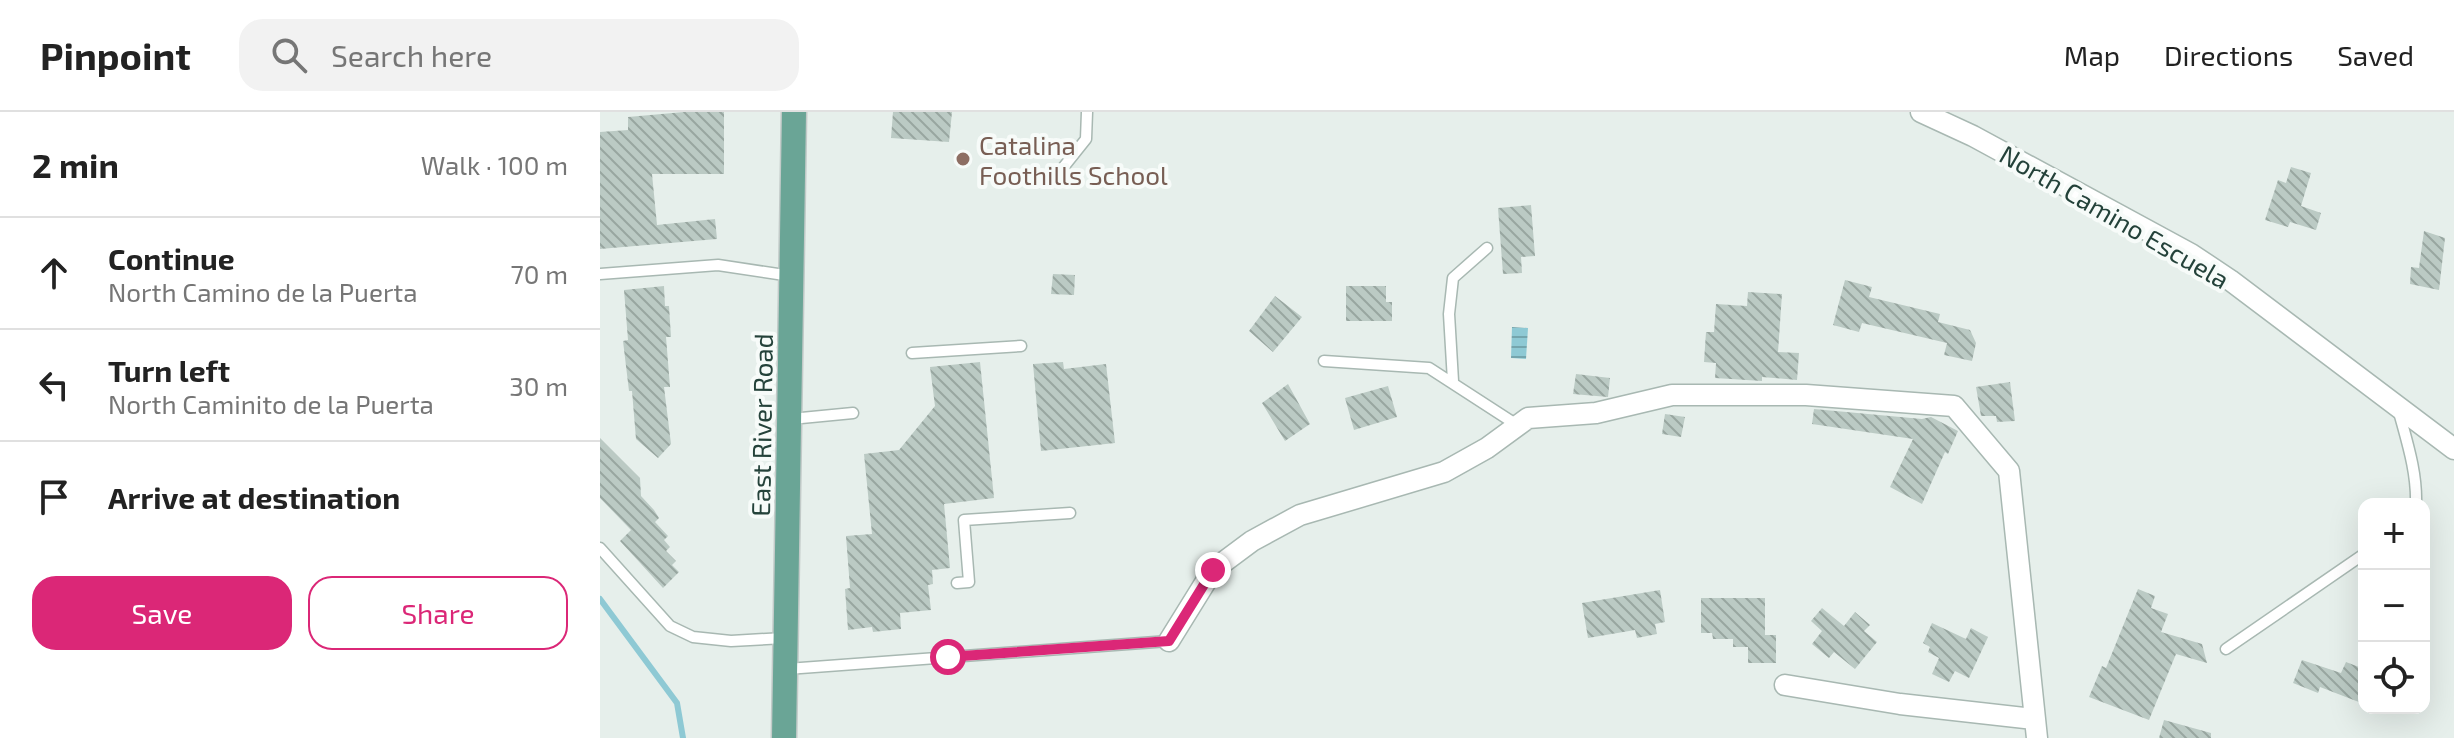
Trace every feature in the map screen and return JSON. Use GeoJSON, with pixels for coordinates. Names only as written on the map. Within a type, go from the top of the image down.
{"type":"FeatureCollection","features":[{"type":"Feature","properties":{"kind":"main road","name":"East River Road"},"geometry":{"type":"LineString","coordinates":[[784,738],[794,112]]}},
{"type":"Feature","properties":{"kind":"street","name":"North Camino Escuela"},"geometry":{"type":"LineString","coordinates":[[1921,112],[1973,136],[2191,254],[2454,449]]}},
{"type":"Feature","properties":{"kind":"street"},"geometry":{"type":"LineString","coordinates":[[1169,641],[1213,570],[1252,541],[1300,515],[1444,472],[1487,448],[1528,418],[1596,413],[1672,395],[1806,395],[1954,406],[2009,471],[2036,728],[1785,685]]}},
{"type":"Feature","properties":{"kind":"lane"},"geometry":{"type":"LineString","coordinates":[[1058,174],[1086,139],[1087,112]]}},
{"type":"Feature","properties":{"kind":"lane"},"geometry":{"type":"LineString","coordinates":[[1453,381],[1449,314],[1453,278],[1487,248]]}},
{"type":"Feature","properties":{"kind":"lane"},"geometry":{"type":"LineString","coordinates":[[600,274],[718,265],[791,276]]}},
{"type":"Feature","properties":{"kind":"lane"},"geometry":{"type":"LineString","coordinates":[[912,353],[1021,346]]}},
{"type":"Feature","properties":{"kind":"lane"},"geometry":{"type":"LineString","coordinates":[[1324,361],[1429,368],[1517,425]]}},
{"type":"Feature","properties":{"kind":"lane"},"geometry":{"type":"LineString","coordinates":[[2397,406],[2413,464],[2416,498]]}},
{"type":"Feature","properties":{"kind":"lane"},"geometry":{"type":"LineString","coordinates":[[789,419],[853,413]]}},
{"type":"Feature","properties":{"kind":"lane"},"geometry":{"type":"LineString","coordinates":[[957,583],[969,582],[964,520],[1070,513]]}},
{"type":"Feature","properties":{"kind":"lane"},"geometry":{"type":"LineString","coordinates":[[600,548],[605,559],[670,626],[693,637],[731,641],[786,637]]}},
{"type":"Feature","properties":{"kind":"lane"},"geometry":{"type":"LineString","coordinates":[[2226,649],[2358,558]]}},
{"type":"Feature","properties":{"kind":"lane"},"geometry":{"type":"LineString","coordinates":[[785,669],[1169,641]]}},
{"type":"Feature","properties":{"kind":"water"},"geometry":{"type":"Polygon","coordinates":[[[1512,327],[1528,328],[1526,359],[1511,358],[1512,327]]]}},
{"type":"Feature","properties":{"kind":"building"},"geometry":{"type":"Polygon","coordinates":[[[724,112],[724,174],[652,174],[657,225],[715,219],[717,239],[600,249],[600,132],[628,130],[628,117],[724,112]]]}},
{"type":"Feature","properties":{"kind":"building"},"geometry":{"type":"Polygon","coordinates":[[[893,112],[952,112],[949,142],[891,138],[893,112]]]}},
{"type":"Feature","properties":{"kind":"building"},"geometry":{"type":"Polygon","coordinates":[[[2291,167],[2311,173],[2301,206],[2321,213],[2316,230],[2290,222],[2288,227],[2265,220],[2278,180],[2286,183],[2291,167]]]}},
{"type":"Feature","properties":{"kind":"building"},"geometry":{"type":"Polygon","coordinates":[[[1531,205],[1535,256],[1521,257],[1522,273],[1503,274],[1498,208],[1531,205]]]}},
{"type":"Feature","properties":{"kind":"building"},"geometry":{"type":"Polygon","coordinates":[[[2424,231],[2445,238],[2439,290],[2410,284],[2411,267],[2419,268],[2424,231]]]}},
{"type":"Feature","properties":{"kind":"building"},"geometry":{"type":"Polygon","coordinates":[[[1053,274],[1075,275],[1074,295],[1051,294],[1053,274]]]}},
{"type":"Feature","properties":{"kind":"building"},"geometry":{"type":"Polygon","coordinates":[[[1845,280],[1872,287],[1869,297],[1940,314],[1938,322],[1970,330],[1976,343],[1972,361],[1944,355],[1947,343],[1862,323],[1859,332],[1833,325],[1845,280]]]}},
{"type":"Feature","properties":{"kind":"building"},"geometry":{"type":"Polygon","coordinates":[[[664,286],[671,337],[666,337],[670,387],[664,387],[671,444],[658,458],[636,439],[623,341],[628,340],[624,290],[664,286]]]}},
{"type":"Feature","properties":{"kind":"building"},"geometry":{"type":"Polygon","coordinates":[[[1346,286],[1386,286],[1386,302],[1392,302],[1392,321],[1346,321],[1346,286]]]}},
{"type":"Feature","properties":{"kind":"building"},"geometry":{"type":"Polygon","coordinates":[[[1748,292],[1782,294],[1778,352],[1799,353],[1797,380],[1715,378],[1716,363],[1704,362],[1706,332],[1714,332],[1716,304],[1747,306],[1748,292]]]}},
{"type":"Feature","properties":{"kind":"building"},"geometry":{"type":"Polygon","coordinates":[[[1275,296],[1302,317],[1273,352],[1249,331],[1275,296]]]}},
{"type":"Feature","properties":{"kind":"building"},"geometry":{"type":"Polygon","coordinates":[[[980,362],[994,498],[944,504],[950,568],[932,570],[933,584],[928,585],[931,610],[900,613],[901,629],[873,632],[872,627],[848,630],[845,589],[850,588],[846,536],[872,534],[864,454],[899,450],[935,406],[930,367],[980,362]]]}},
{"type":"Feature","properties":{"kind":"building"},"geometry":{"type":"Polygon","coordinates":[[[1063,362],[1064,369],[1106,364],[1115,443],[1041,451],[1033,364],[1063,362]]]}},
{"type":"Feature","properties":{"kind":"building"},"geometry":{"type":"Polygon","coordinates":[[[1576,374],[1610,378],[1608,397],[1573,394],[1576,374]]]}},
{"type":"Feature","properties":{"kind":"building"},"geometry":{"type":"Polygon","coordinates":[[[2010,382],[2015,421],[1997,422],[1996,416],[1981,416],[1976,387],[2010,382]]]}},
{"type":"Feature","properties":{"kind":"building"},"geometry":{"type":"Polygon","coordinates":[[[1288,384],[1310,424],[1285,441],[1262,403],[1288,384]]]}},
{"type":"Feature","properties":{"kind":"building"},"geometry":{"type":"Polygon","coordinates":[[[1388,386],[1397,417],[1354,430],[1345,398],[1388,386]]]}},
{"type":"Feature","properties":{"kind":"building"},"geometry":{"type":"Polygon","coordinates":[[[1814,409],[1922,419],[1931,417],[1958,431],[1922,504],[1890,487],[1913,439],[1812,424],[1814,409]]]}},
{"type":"Feature","properties":{"kind":"building"},"geometry":{"type":"Polygon","coordinates":[[[1665,414],[1685,417],[1681,437],[1662,434],[1665,414]]]}},
{"type":"Feature","properties":{"kind":"building"},"geometry":{"type":"Polygon","coordinates":[[[600,438],[640,478],[641,496],[659,518],[655,522],[668,536],[664,540],[670,547],[666,551],[676,561],[672,565],[679,572],[663,588],[620,541],[631,530],[600,498],[600,438]]]}},
{"type":"Feature","properties":{"kind":"building"},"geometry":{"type":"Polygon","coordinates":[[[2138,589],[2155,596],[2151,608],[2168,614],[2161,632],[2202,644],[2207,663],[2176,654],[2149,720],[2089,697],[2102,666],[2106,668],[2138,589]]]}},
{"type":"Feature","properties":{"kind":"building"},"geometry":{"type":"Polygon","coordinates":[[[1660,590],[1665,622],[1655,624],[1657,634],[1637,638],[1635,630],[1588,638],[1582,603],[1660,590]]]}},
{"type":"Feature","properties":{"kind":"building"},"geometry":{"type":"Polygon","coordinates":[[[1701,598],[1765,598],[1765,635],[1776,635],[1776,663],[1748,663],[1748,647],[1733,647],[1733,639],[1713,639],[1712,633],[1701,633],[1701,598]]]}},
{"type":"Feature","properties":{"kind":"building"},"geometry":{"type":"Polygon","coordinates":[[[1822,608],[1844,626],[1855,612],[1870,625],[1864,631],[1877,642],[1855,669],[1834,652],[1829,658],[1812,644],[1822,631],[1811,621],[1822,608]]]}},
{"type":"Feature","properties":{"kind":"building"},"geometry":{"type":"Polygon","coordinates":[[[1932,623],[1966,639],[1971,628],[1988,637],[1969,678],[1955,671],[1949,682],[1932,674],[1939,658],[1928,652],[1930,647],[1923,643],[1932,623]]]}},
{"type":"Feature","properties":{"kind":"building"},"geometry":{"type":"Polygon","coordinates":[[[2302,660],[2341,673],[2346,662],[2358,667],[2358,702],[2320,687],[2318,693],[2293,683],[2302,660]]]}},
{"type":"Feature","properties":{"kind":"building"},"geometry":{"type":"Polygon","coordinates":[[[2164,720],[2211,733],[2211,738],[2159,738],[2164,720]]]}},
{"type":"Feature","properties":{"kind":"waterway"},"geometry":{"type":"LineString","coordinates":[[600,599],[677,703],[683,738]]}},
{"type":"Feature","properties":{"kind":"place","name":"Catalina Foothills School"},"geometry":{"type":"Point","coordinates":[963,159]}},
{"type":"Feature","properties":{"kind":"route"},"geometry":{"type":"LineString","coordinates":[[948,657],[1169,641],[1213,570]]}}]}
